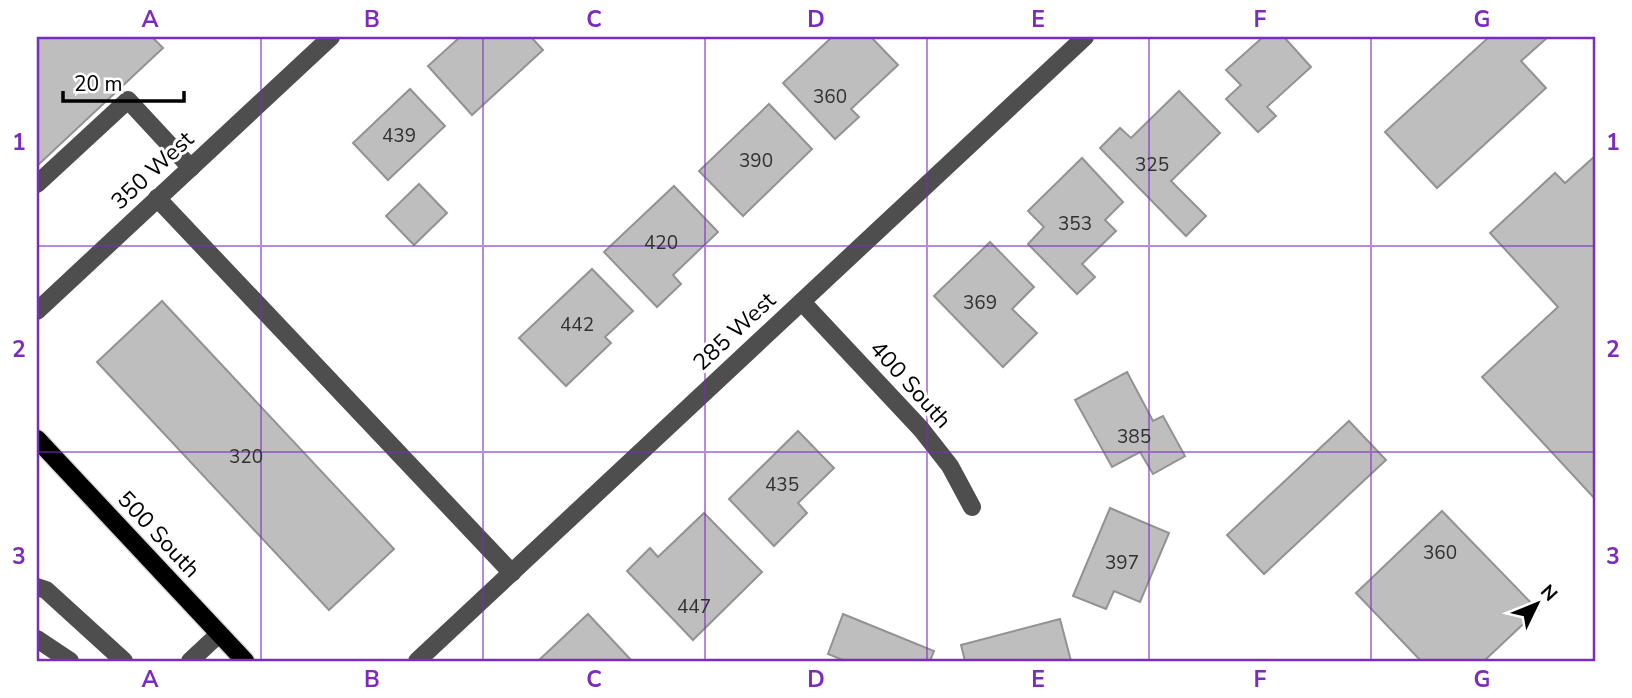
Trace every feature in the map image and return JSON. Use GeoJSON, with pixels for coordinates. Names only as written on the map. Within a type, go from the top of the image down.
{"type":"FeatureCollection","features":[{"type":"Feature","properties":{"kind":"main road","name":"500 South"},"geometry":{"type":"LineString","coordinates":[[37,439],[245,661]]}},
{"type":"Feature","properties":{"kind":"street","name":"350 West"},"geometry":{"type":"LineString","coordinates":[[37,311],[331,37]]}},
{"type":"Feature","properties":{"kind":"street","name":"285 West"},"geometry":{"type":"LineString","coordinates":[[417,661],[1085,37]]}},
{"type":"Feature","properties":{"kind":"street"},"geometry":{"type":"LineString","coordinates":[[37,184],[128,100],[191,168]]}},
{"type":"Feature","properties":{"kind":"street"},"geometry":{"type":"LineString","coordinates":[[157,198],[512,573]]}},
{"type":"Feature","properties":{"kind":"street","name":"400 South"},"geometry":{"type":"LineString","coordinates":[[802,302],[921,429],[950,466],[972,507]]}},
{"type":"Feature","properties":{"kind":"street"},"geometry":{"type":"LineString","coordinates":[[37,587],[46,590],[124,661]]}},
{"type":"Feature","properties":{"kind":"street"},"geometry":{"type":"LineString","coordinates":[[190,661],[219,634]]}},
{"type":"Feature","properties":{"kind":"street"},"geometry":{"type":"LineString","coordinates":[[37,639],[70,661]]}},
{"type":"Feature","properties":{"kind":"building"},"geometry":{"type":"Polygon","coordinates":[[[37,37],[152,37],[163,48],[37,166],[37,37]]]}},
{"type":"Feature","properties":{"kind":"building"},"geometry":{"type":"Polygon","coordinates":[[[460,37],[531,37],[543,50],[472,115],[428,66],[460,37]]]}},
{"type":"Feature","properties":{"kind":"building"},"geometry":{"type":"Polygon","coordinates":[[[832,37],[871,37],[898,65],[851,109],[859,117],[835,139],[783,83],[832,37]]]}},
{"type":"Feature","properties":{"kind":"building"},"geometry":{"type":"Polygon","coordinates":[[[1263,37],[1284,37],[1311,67],[1267,107],[1276,116],[1258,132],[1226,99],[1241,85],[1226,70],[1263,37]]]}},
{"type":"Feature","properties":{"kind":"building"},"geometry":{"type":"Polygon","coordinates":[[[1489,37],[1548,37],[1521,61],[1546,88],[1437,188],[1385,132],[1489,37]]]}},
{"type":"Feature","properties":{"kind":"building"},"geometry":{"type":"Polygon","coordinates":[[[410,89],[445,126],[388,180],[353,143],[410,89]]]}},
{"type":"Feature","properties":{"kind":"building"},"geometry":{"type":"Polygon","coordinates":[[[1179,91],[1220,133],[1171,181],[1206,216],[1186,236],[1100,148],[1120,128],[1131,138],[1179,91]]]}},
{"type":"Feature","properties":{"kind":"building"},"geometry":{"type":"Polygon","coordinates":[[[769,104],[812,149],[743,216],[699,171],[769,104]]]}},
{"type":"Feature","properties":{"kind":"building"},"geometry":{"type":"Polygon","coordinates":[[[1595,156],[1595,499],[1482,377],[1558,307],[1490,233],[1555,173],[1565,183],[1595,156]]]}},
{"type":"Feature","properties":{"kind":"building"},"geometry":{"type":"Polygon","coordinates":[[[1082,158],[1123,202],[1105,220],[1116,231],[1082,264],[1095,277],[1077,294],[1028,244],[1044,227],[1028,211],[1082,158]]]}},
{"type":"Feature","properties":{"kind":"building"},"geometry":{"type":"Polygon","coordinates":[[[419,184],[447,213],[414,245],[386,216],[419,184]]]}},
{"type":"Feature","properties":{"kind":"building"},"geometry":{"type":"Polygon","coordinates":[[[674,186],[718,232],[673,275],[681,284],[657,307],[604,252],[674,186]]]}},
{"type":"Feature","properties":{"kind":"building"},"geometry":{"type":"Polygon","coordinates":[[[990,242],[1034,287],[1012,309],[1037,333],[1003,367],[934,296],[990,242]]]}},
{"type":"Feature","properties":{"kind":"building"},"geometry":{"type":"Polygon","coordinates":[[[592,269],[633,311],[605,337],[611,343],[566,386],[519,338],[592,269]]]}},
{"type":"Feature","properties":{"kind":"building"},"geometry":{"type":"Polygon","coordinates":[[[162,301],[394,549],[329,610],[97,362],[162,301]]]}},
{"type":"Feature","properties":{"kind":"building"},"geometry":{"type":"Polygon","coordinates":[[[1127,372],[1153,421],[1163,416],[1185,456],[1153,474],[1140,452],[1112,467],[1075,400],[1127,372]]]}},
{"type":"Feature","properties":{"kind":"building"},"geometry":{"type":"Polygon","coordinates":[[[1349,421],[1386,460],[1264,574],[1227,535],[1349,421]]]}},
{"type":"Feature","properties":{"kind":"building"},"geometry":{"type":"Polygon","coordinates":[[[798,431],[834,468],[798,503],[807,513],[774,546],[729,499],[798,431]]]}},
{"type":"Feature","properties":{"kind":"building"},"geometry":{"type":"Polygon","coordinates":[[[1110,508],[1169,533],[1140,602],[1114,591],[1106,609],[1073,596],[1110,508]]]}},
{"type":"Feature","properties":{"kind":"building"},"geometry":{"type":"Polygon","coordinates":[[[1442,511],[1538,610],[1484,661],[1421,661],[1356,593],[1442,511]]]}},
{"type":"Feature","properties":{"kind":"building"},"geometry":{"type":"Polygon","coordinates":[[[704,513],[762,572],[693,640],[627,571],[650,548],[658,557],[704,513]]]}},
{"type":"Feature","properties":{"kind":"building"},"geometry":{"type":"Polygon","coordinates":[[[588,614],[632,661],[538,661],[588,614]]]}},
{"type":"Feature","properties":{"kind":"building"},"geometry":{"type":"Polygon","coordinates":[[[843,614],[934,651],[930,661],[845,661],[828,654],[843,614]]]}},
{"type":"Feature","properties":{"kind":"building"},"geometry":{"type":"Polygon","coordinates":[[[1060,619],[1071,661],[965,661],[961,645],[1060,619]]]}}]}
